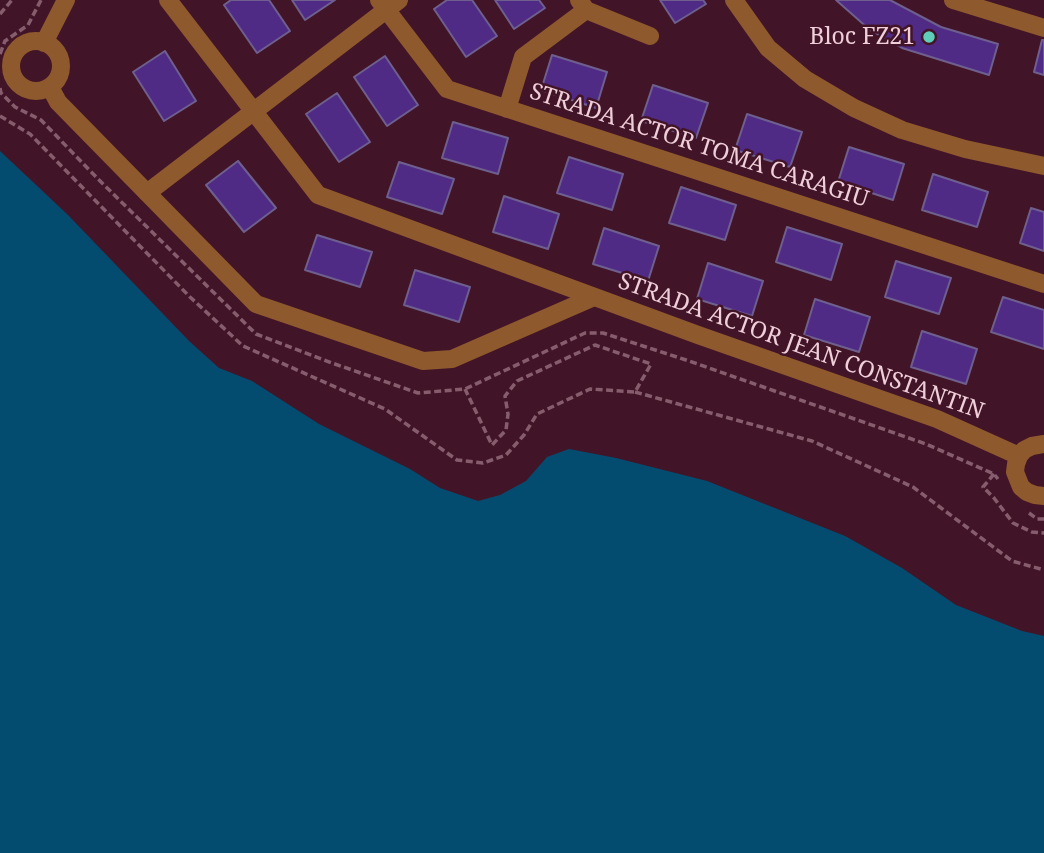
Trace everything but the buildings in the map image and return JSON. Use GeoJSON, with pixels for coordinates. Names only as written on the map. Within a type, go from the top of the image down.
{"type":"FeatureCollection","features":[{"type":"Feature","properties":{"kind":"street"},"geometry":{"type":"LineString","coordinates":[[44,43],[66,0]]}},
{"type":"Feature","properties":{"kind":"street"},"geometry":{"type":"LineString","coordinates":[[168,0],[318,195],[594,297]]}},
{"type":"Feature","properties":{"kind":"street"},"geometry":{"type":"LineString","coordinates":[[734,0],[768,48],[805,79],[854,108],[915,134],[965,149],[1044,166]]}},
{"type":"Feature","properties":{"kind":"street"},"geometry":{"type":"LineString","coordinates":[[953,0],[1044,28]]}},
{"type":"Feature","properties":{"kind":"street"},"geometry":{"type":"LineString","coordinates":[[147,193],[388,3]]}},
{"type":"Feature","properties":{"kind":"street","name":"STRADA ACTOR TOMA CARAGIU"},"geometry":{"type":"LineString","coordinates":[[388,3],[447,89],[1044,284]]}},
{"type":"Feature","properties":{"kind":"street"},"geometry":{"type":"LineString","coordinates":[[508,109],[523,57],[582,5],[650,36]]}},
{"type":"Feature","properties":{"kind":"street"},"geometry":{"type":"LineString","coordinates":[[44,43],[51,46],[60,59],[59,74],[50,87],[28,90],[15,81],[12,58],[21,46],[44,43]]}},
{"type":"Feature","properties":{"kind":"street","name":"STRADA ACTOR JEAN CONSTANTIN"},"geometry":{"type":"LineString","coordinates":[[50,87],[58,102],[256,303],[423,361],[452,359],[594,297],[937,419],[1019,456]]}},
{"type":"Feature","properties":{"kind":"street"},"geometry":{"type":"LineString","coordinates":[[1044,444],[1024,450],[1019,456],[1015,472],[1021,487],[1027,492],[1044,496]]}},
{"type":"Feature","properties":{"kind":"path"},"geometry":{"type":"LineString","coordinates":[[0,14],[12,0]]}},
{"type":"Feature","properties":{"kind":"path"},"geometry":{"type":"LineString","coordinates":[[0,54],[5,41],[28,25],[41,0]]}},
{"type":"Feature","properties":{"kind":"path"},"geometry":{"type":"LineString","coordinates":[[465,389],[492,444],[506,430],[508,414],[505,396],[517,381],[595,345],[651,364]]}},
{"type":"Feature","properties":{"kind":"path"},"geometry":{"type":"LineString","coordinates":[[635,392],[812,441],[913,487],[1012,561],[1044,570]]}},
{"type":"Feature","properties":{"kind":"path"},"geometry":{"type":"LineString","coordinates":[[994,474],[983,487],[1013,523],[1032,532],[1044,533]]}},
{"type":"Feature","properties":{"kind":"water"},"geometry":{"type":"Polygon","coordinates":[[[0,151],[68,215],[189,341],[219,368],[252,381],[319,424],[410,469],[440,488],[478,501],[500,495],[526,481],[547,457],[569,449],[616,458],[707,481],[845,536],[902,568],[956,605],[1022,631],[1044,636],[1044,853],[0,853],[0,151]]]}},
{"type":"Feature","properties":{"kind":"place","name":"Bloc FZ21"},"geometry":{"type":"Point","coordinates":[929,37]}}]}
